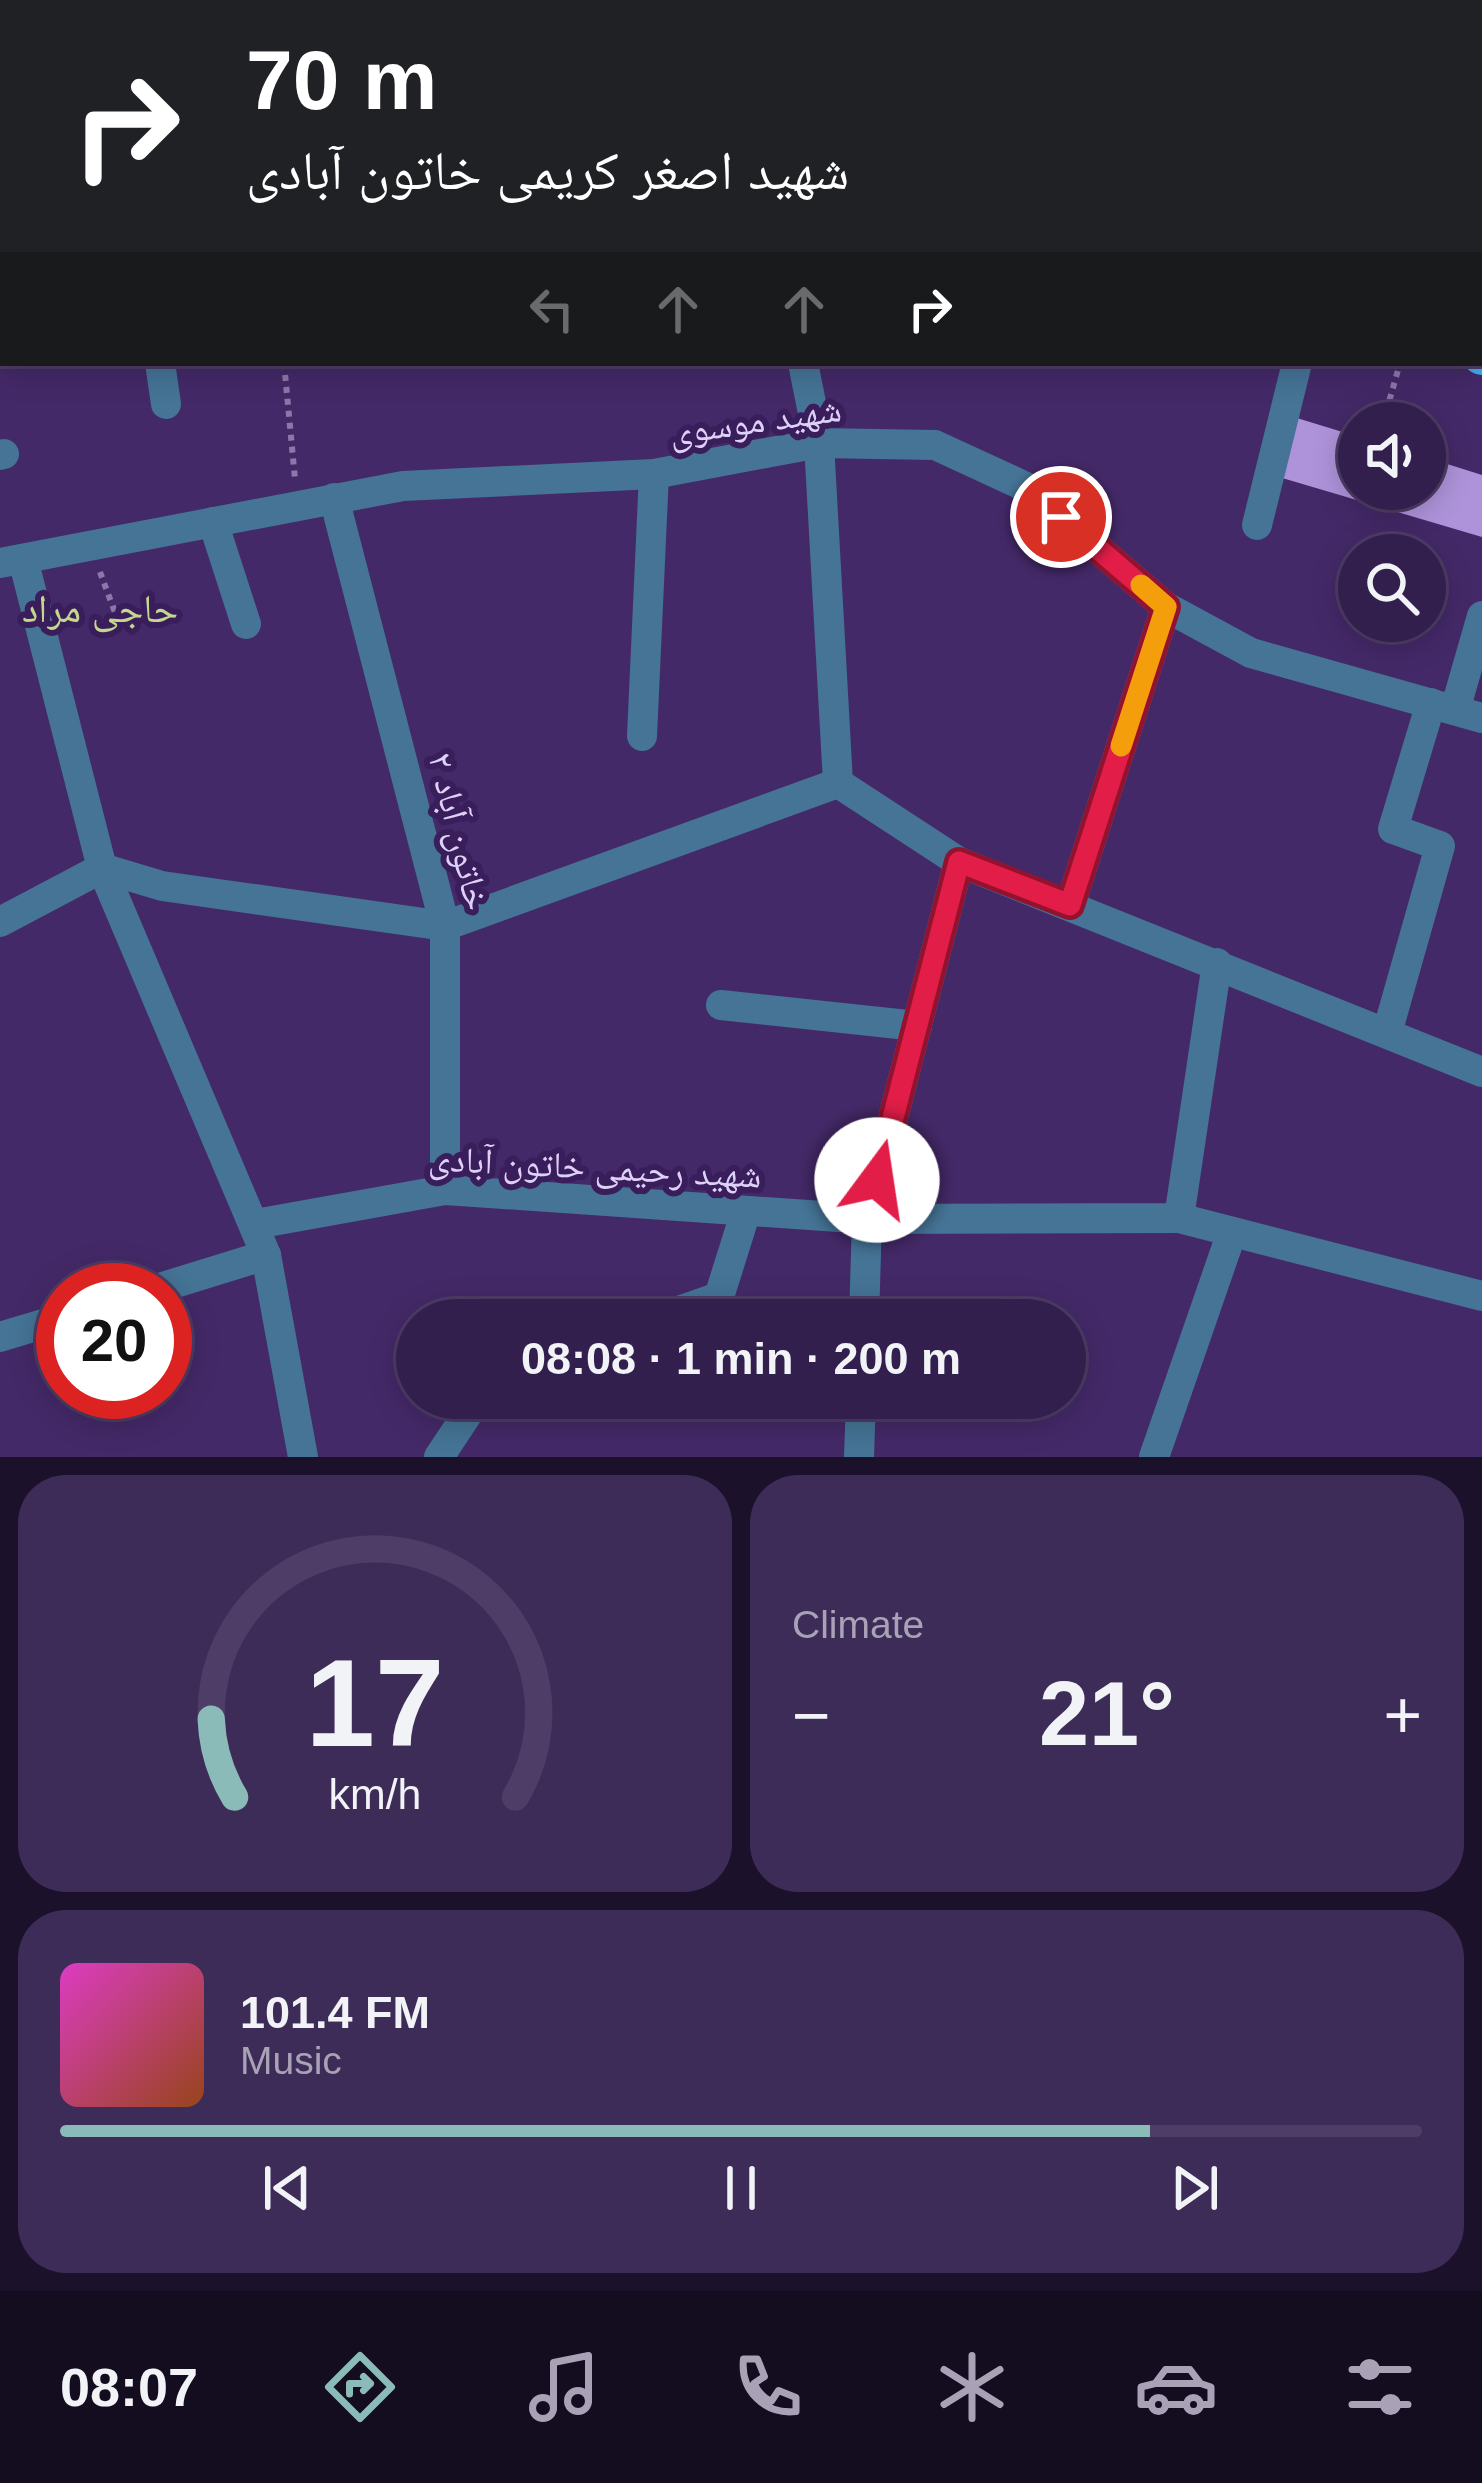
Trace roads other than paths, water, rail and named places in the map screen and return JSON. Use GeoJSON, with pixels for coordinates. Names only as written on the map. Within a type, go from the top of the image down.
{"type":"FeatureCollection","features":[{"type":"Feature","properties":{"kind":"street"},"geometry":{"type":"LineString","coordinates":[[160,366],[166,404]]}},
{"type":"Feature","properties":{"kind":"street"},"geometry":{"type":"LineString","coordinates":[[804,366],[819,443],[838,783]]}},
{"type":"Feature","properties":{"kind":"street"},"geometry":{"type":"LineString","coordinates":[[1257,525],[1296,366]]}},
{"type":"Feature","properties":{"kind":"street","name":"شهید موسوی"},"geometry":{"type":"LineString","coordinates":[[11,561],[404,486],[654,474],[819,443],[935,445],[1026,487],[1166,607],[1251,653],[1456,710]]}},
{"type":"Feature","properties":{"kind":"street"},"geometry":{"type":"LineString","coordinates":[[642,736],[654,474]]}},
{"type":"Feature","properties":{"kind":"street","name":"خاتون آباد ۲"},"geometry":{"type":"LineString","coordinates":[[334,498],[446,926],[445,1190]]}},
{"type":"Feature","properties":{"kind":"street"},"geometry":{"type":"LineString","coordinates":[[213,522],[246,624]]}},
{"type":"Feature","properties":{"kind":"street"},"geometry":{"type":"LineString","coordinates":[[11,561],[101,868],[256,1224],[266,1255],[303,1457]]}},
{"type":"Feature","properties":{"kind":"street"},"geometry":{"type":"LineString","coordinates":[[1070,905],[1166,607]]}},
{"type":"Feature","properties":{"kind":"street"},"geometry":{"type":"LineString","coordinates":[[1387,1033],[1440,846],[1393,829],[1456,710],[1482,616]]}},
{"type":"Feature","properties":{"kind":"street"},"geometry":{"type":"LineString","coordinates":[[838,783],[959,862],[1482,1072]]}},
{"type":"Feature","properties":{"kind":"street"},"geometry":{"type":"LineString","coordinates":[[0,922],[101,868],[162,886],[446,926],[838,783]]}},
{"type":"Feature","properties":{"kind":"street"},"geometry":{"type":"LineString","coordinates":[[865,1299],[867,1219],[959,862]]}},
{"type":"Feature","properties":{"kind":"street"},"geometry":{"type":"LineString","coordinates":[[1180,1218],[1217,963]]}},
{"type":"Feature","properties":{"kind":"street"},"geometry":{"type":"LineString","coordinates":[[721,1005],[917,1026]]}},
{"type":"Feature","properties":{"kind":"street","name":"شهید رحیمی خاتون آبادی"},"geometry":{"type":"LineString","coordinates":[[256,1224],[445,1190],[867,1219],[1180,1218],[1482,1296]]}},
{"type":"Feature","properties":{"kind":"street"},"geometry":{"type":"LineString","coordinates":[[713,1299],[719,1297],[746,1210]]}},
{"type":"Feature","properties":{"kind":"street"},"geometry":{"type":"LineString","coordinates":[[1154,1457],[1232,1232]]}},
{"type":"Feature","properties":{"kind":"street"},"geometry":{"type":"LineString","coordinates":[[192,1278],[266,1255]]}},
{"type":"Feature","properties":{"kind":"street"},"geometry":{"type":"LineString","coordinates":[[0,1337],[36,1326]]}},
{"type":"Feature","properties":{"kind":"street"},"geometry":{"type":"LineString","coordinates":[[444,1455],[465,1419]]}},
{"type":"Feature","properties":{"kind":"street"},"geometry":{"type":"LineString","coordinates":[[859,1457],[860,1419]]}},
{"type":"Feature","properties":{"kind":"district","name":"حاجی مراد"},"geometry":{"type":"Point","coordinates":[100,608]}}]}
